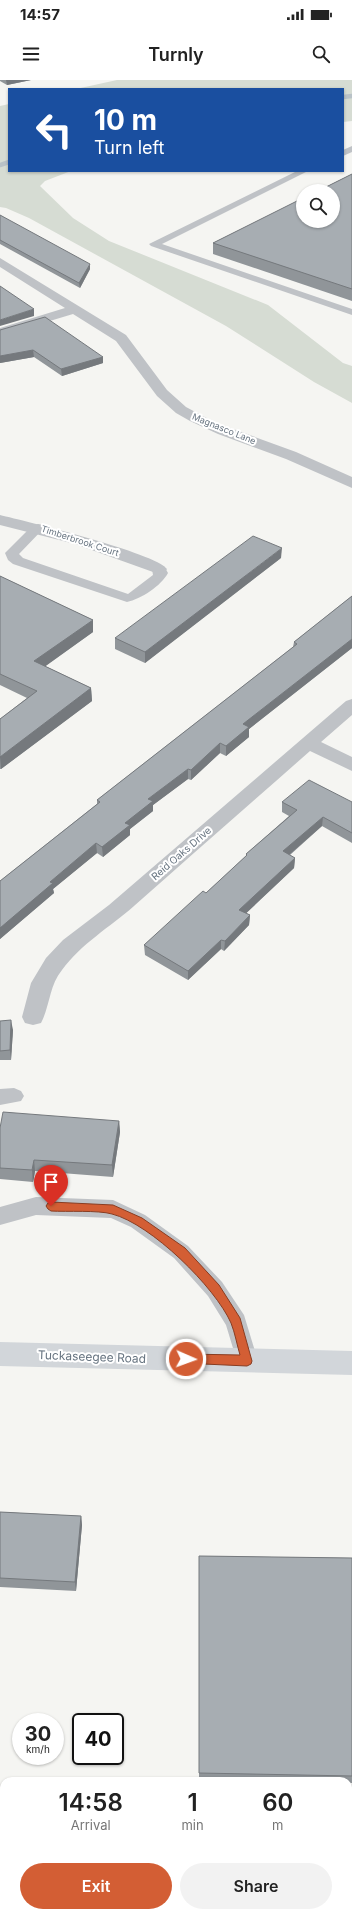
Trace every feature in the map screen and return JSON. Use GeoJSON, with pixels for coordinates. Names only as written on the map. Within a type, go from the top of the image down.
{"type":"FeatureCollection","features":[{"type":"Feature","properties":{"kind":"street","name":"Magnasco Lane"},"geometry":{"type":"LineString","coordinates":[[0,262],[120,338],[132,350],[158,389],[189,415],[219,429],[284,452],[352,483]]}},
{"type":"Feature","properties":{"kind":"street"},"geometry":{"type":"LineString","coordinates":[[0,332],[75,309]]}},
{"type":"Feature","properties":{"kind":"street","name":"Timberbrook Court"},"geometry":{"type":"LineString","coordinates":[[0,520],[38,528],[102,547],[159,569]]}},
{"type":"Feature","properties":{"kind":"street","name":"Reid Oaks Drive"},"geometry":{"type":"LineString","coordinates":[[33,1016],[42,983],[58,959],[352,705]]}},
{"type":"Feature","properties":{"kind":"street"},"geometry":{"type":"LineString","coordinates":[[308,743],[352,765]]}},
{"type":"Feature","properties":{"kind":"street","name":"Tuckaseegee Road"},"geometry":{"type":"LineString","coordinates":[[0,1354],[352,1363]]}},
{"type":"Feature","properties":{"kind":"lane"},"geometry":{"type":"LineString","coordinates":[[302,172],[154,244],[352,312]]}},
{"type":"Feature","properties":{"kind":"lane"},"geometry":{"type":"LineString","coordinates":[[38,528],[12,553],[13,557],[18,561],[127,598],[132,597],[159,577],[161,572],[159,569]]}},
{"type":"Feature","properties":{"kind":"lane"},"geometry":{"type":"LineString","coordinates":[[0,1216],[36,1206],[113,1209],[138,1221],[181,1252],[216,1288],[236,1322],[247,1361]]}},
{"type":"Feature","properties":{"kind":"shaded area"},"geometry":{"type":"Polygon","coordinates":[[[117,80],[352,80],[352,121],[344,122],[344,88],[81,88],[117,80]]]}},
{"type":"Feature","properties":{"kind":"shaded area"},"geometry":{"type":"Polygon","coordinates":[[[8,104],[8,172],[68,172],[45,181],[40,186],[73,218],[109,241],[268,305],[343,363],[352,366],[352,403],[314,382],[226,326],[29,218],[0,207],[0,106],[8,104]]]}},
{"type":"Feature","properties":{"kind":"building"},"geometry":{"type":"Polygon","coordinates":[[[352,174],[352,289],[213,243],[296,202],[296,228],[340,228],[340,184],[332,184],[352,174]]]}},
{"type":"Feature","properties":{"kind":"building"},"geometry":{"type":"Polygon","coordinates":[[[0,215],[90,264],[79,283],[0,240],[0,215]]]}},
{"type":"Feature","properties":{"kind":"building"},"geometry":{"type":"Polygon","coordinates":[[[0,286],[34,309],[0,320],[0,286]]]}},
{"type":"Feature","properties":{"kind":"building"},"geometry":{"type":"Polygon","coordinates":[[[45,317],[103,357],[61,369],[33,350],[0,356],[0,330],[45,317]]]}},
{"type":"Feature","properties":{"kind":"building"},"geometry":{"type":"Polygon","coordinates":[[[253,536],[282,548],[145,652],[115,638],[253,536]]]}},
{"type":"Feature","properties":{"kind":"building"},"geometry":{"type":"Polygon","coordinates":[[[0,576],[93,620],[34,661],[91,688],[0,757],[0,719],[37,691],[0,674],[0,576]]]}},
{"type":"Feature","properties":{"kind":"building"},"geometry":{"type":"Polygon","coordinates":[[[352,596],[352,639],[243,724],[249,727],[226,746],[220,743],[191,770],[188,769],[148,799],[153,801],[125,823],[130,825],[102,847],[96,843],[50,882],[53,883],[0,928],[0,881],[100,802],[97,800],[297,644],[294,642],[352,596]]]}},
{"type":"Feature","properties":{"kind":"building"},"geometry":{"type":"Polygon","coordinates":[[[309,780],[352,802],[352,833],[323,817],[283,851],[295,858],[239,910],[250,915],[225,941],[221,940],[188,971],[144,945],[203,891],[206,893],[247,855],[246,854],[297,810],[282,802],[309,780]]]}},
{"type":"Feature","properties":{"kind":"building"},"geometry":{"type":"Polygon","coordinates":[[[11,1020],[10,1050],[0,1051],[0,1021],[11,1020]]]}},
{"type":"Feature","properties":{"kind":"building"},"geometry":{"type":"Polygon","coordinates":[[[3,1112],[119,1121],[112,1165],[34,1160],[32,1170],[0,1168],[0,1128],[3,1112]]]}},
{"type":"Feature","properties":{"kind":"building"},"geometry":{"type":"Polygon","coordinates":[[[0,1512],[81,1516],[75,1582],[0,1578],[0,1512]]]}},
{"type":"Feature","properties":{"kind":"building"},"geometry":{"type":"Polygon","coordinates":[[[199,1556],[352,1558],[352,1776],[199,1773],[199,1556]]]}},
{"type":"Feature","properties":{"kind":"waterway"},"geometry":{"type":"LineString","coordinates":[[344,97],[352,96]]}},
{"type":"Feature","properties":{"kind":"waterway"},"geometry":{"type":"LineString","coordinates":[[0,165],[8,162]]}},
{"type":"Feature","properties":{"kind":"route"},"geometry":{"type":"LineString","coordinates":[[51,1206],[113,1209],[138,1221],[181,1252],[216,1288],[236,1322],[247,1361],[186,1359]]}}]}
